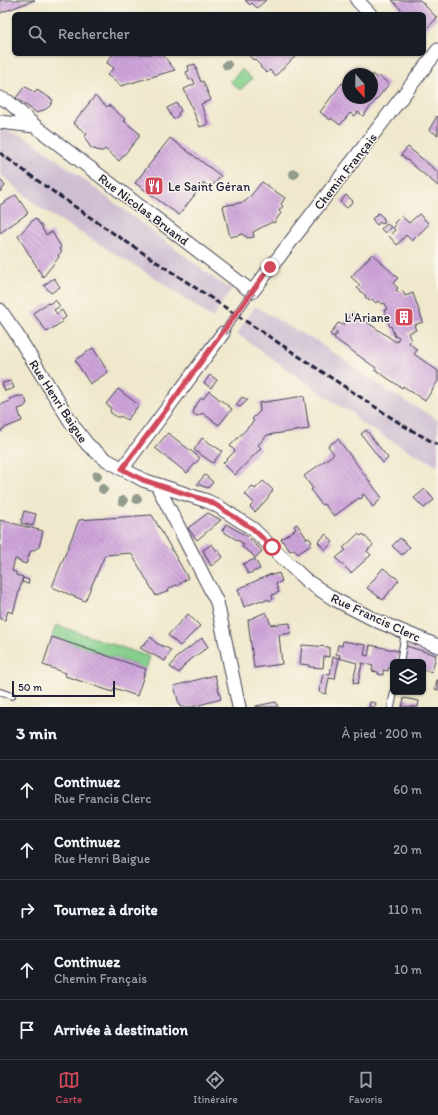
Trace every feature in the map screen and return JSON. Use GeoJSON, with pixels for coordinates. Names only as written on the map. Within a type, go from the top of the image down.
{"type":"FeatureCollection","features":[{"type":"Feature","properties":{"kind":"street"},"geometry":{"type":"LineString","coordinates":[[357,0],[368,12]]}},
{"type":"Feature","properties":{"kind":"street","name":"Chemin Français"},"geometry":{"type":"LineString","coordinates":[[252,292],[438,50]]}},
{"type":"Feature","properties":{"kind":"street","name":"Rue Nicolas Bruand"},"geometry":{"type":"LineString","coordinates":[[0,98],[9,102],[36,126],[252,292]]}},
{"type":"Feature","properties":{"kind":"street"},"geometry":{"type":"LineString","coordinates":[[0,122],[36,126]]}},
{"type":"Feature","properties":{"kind":"street","name":"Rue Henri Baigue"},"geometry":{"type":"LineString","coordinates":[[0,310],[74,427],[88,446],[105,459],[122,469],[143,480],[157,485]]}},
{"type":"Feature","properties":{"kind":"street"},"geometry":{"type":"LineString","coordinates":[[122,469],[223,333]]}},
{"type":"Feature","properties":{"kind":"street"},"geometry":{"type":"LineString","coordinates":[[157,485],[217,602],[239,707]]}},
{"type":"Feature","properties":{"kind":"street","name":"Rue Francis Clerc"},"geometry":{"type":"LineString","coordinates":[[157,485],[208,501],[216,505],[253,529],[308,581],[334,599],[378,621],[438,646]]}},
{"type":"Feature","properties":{"kind":"lane"},"geometry":{"type":"LineString","coordinates":[[223,333],[252,292]]}},
{"type":"Feature","properties":{"kind":"lane"},"geometry":{"type":"LineString","coordinates":[[401,659],[405,633]]}},
{"type":"Feature","properties":{"kind":"lane"},"geometry":{"type":"LineString","coordinates":[[0,692],[12,696]]}},
{"type":"Feature","properties":{"kind":"lane"},"geometry":{"type":"LineString","coordinates":[[391,707],[393,695]]}},
{"type":"Feature","properties":{"kind":"shaded area"},"geometry":{"type":"Polygon","coordinates":[[[5,130],[34,142],[226,287],[228,286],[232,288],[213,318],[155,278],[40,208],[0,174],[0,131],[5,130]]]}},
{"type":"Feature","properties":{"kind":"shaded area"},"geometry":{"type":"Polygon","coordinates":[[[255,306],[286,325],[314,339],[388,391],[438,420],[438,466],[361,423],[353,413],[348,410],[347,411],[237,334],[255,306]]]}},
{"type":"Feature","properties":{"kind":"green space"},"geometry":{"type":"Polygon","coordinates":[[[242,69],[252,79],[240,90],[230,81],[242,69]]]}},
{"type":"Feature","properties":{"kind":"green space"},"geometry":{"type":"Polygon","coordinates":[[[56,625],[150,657],[146,669],[52,637],[56,625]]]}},
{"type":"Feature","properties":{"kind":"building"},"geometry":{"type":"Polygon","coordinates":[[[0,0],[35,0],[0,13],[0,0]]]}},
{"type":"Feature","properties":{"kind":"building"},"geometry":{"type":"Polygon","coordinates":[[[245,0],[266,0],[257,8],[252,3],[250,5],[245,0]]]}},
{"type":"Feature","properties":{"kind":"building"},"geometry":{"type":"Polygon","coordinates":[[[392,0],[420,0],[437,18],[426,29],[426,12],[403,12],[392,0]]]}},
{"type":"Feature","properties":{"kind":"building"},"geometry":{"type":"Polygon","coordinates":[[[112,56],[164,56],[175,70],[121,86],[107,75],[114,68],[107,63],[112,56]]]}},
{"type":"Feature","properties":{"kind":"building"},"geometry":{"type":"Polygon","coordinates":[[[250,56],[296,56],[275,76],[270,70],[267,73],[254,59],[253,60],[250,56]]]}},
{"type":"Feature","properties":{"kind":"building"},"geometry":{"type":"Polygon","coordinates":[[[195,64],[201,82],[203,81],[211,100],[201,104],[208,124],[200,127],[184,89],[195,84],[193,79],[189,80],[186,72],[189,71],[188,66],[195,64]]]}},
{"type":"Feature","properties":{"kind":"building"},"geometry":{"type":"Polygon","coordinates":[[[379,76],[389,84],[378,98],[378,77],[379,76]]]}},
{"type":"Feature","properties":{"kind":"building"},"geometry":{"type":"Polygon","coordinates":[[[342,83],[342,104],[373,104],[363,116],[358,112],[355,116],[350,113],[340,125],[331,118],[330,120],[320,112],[342,83]]]}},
{"type":"Feature","properties":{"kind":"building"},"geometry":{"type":"Polygon","coordinates":[[[25,86],[35,93],[37,90],[53,100],[50,106],[37,113],[16,98],[25,86]]]}},
{"type":"Feature","properties":{"kind":"building"},"geometry":{"type":"Polygon","coordinates":[[[95,96],[107,107],[109,105],[126,120],[124,121],[139,133],[139,137],[119,161],[105,149],[100,151],[91,148],[86,140],[85,136],[87,134],[73,123],[95,96]]]}},
{"type":"Feature","properties":{"kind":"building"},"geometry":{"type":"Polygon","coordinates":[[[177,103],[181,111],[178,113],[179,115],[173,119],[167,108],[177,103]]]}},
{"type":"Feature","properties":{"kind":"building"},"geometry":{"type":"Polygon","coordinates":[[[437,116],[438,117],[438,135],[429,130],[437,116]]]}},
{"type":"Feature","properties":{"kind":"building"},"geometry":{"type":"Polygon","coordinates":[[[170,138],[221,176],[210,188],[204,183],[179,215],[135,183],[170,138]]]}},
{"type":"Feature","properties":{"kind":"building"},"geometry":{"type":"Polygon","coordinates":[[[408,147],[438,172],[438,186],[401,155],[408,147]]]}},
{"type":"Feature","properties":{"kind":"building"},"geometry":{"type":"Polygon","coordinates":[[[0,179],[5,186],[0,192],[0,179]]]}},
{"type":"Feature","properties":{"kind":"building"},"geometry":{"type":"Polygon","coordinates":[[[262,182],[285,198],[281,204],[283,206],[279,211],[281,213],[274,223],[272,222],[253,232],[254,237],[247,238],[243,234],[230,237],[223,206],[244,202],[262,182]]]}},
{"type":"Feature","properties":{"kind":"building"},"geometry":{"type":"Polygon","coordinates":[[[16,195],[28,213],[0,233],[0,205],[16,195]]]}},
{"type":"Feature","properties":{"kind":"building"},"geometry":{"type":"Polygon","coordinates":[[[346,195],[353,201],[347,208],[340,202],[346,195]]]}},
{"type":"Feature","properties":{"kind":"building"},"geometry":{"type":"Polygon","coordinates":[[[378,213],[384,218],[383,219],[385,221],[382,224],[380,222],[377,225],[372,219],[378,213]]]}},
{"type":"Feature","properties":{"kind":"building"},"geometry":{"type":"Polygon","coordinates":[[[419,214],[429,224],[412,241],[406,235],[397,245],[389,236],[395,230],[393,228],[396,225],[394,223],[401,216],[409,223],[419,214]]]}},
{"type":"Feature","properties":{"kind":"building"},"geometry":{"type":"Polygon","coordinates":[[[35,218],[43,228],[42,229],[46,235],[52,232],[61,247],[59,249],[62,252],[58,255],[59,257],[43,277],[18,236],[35,218]]]}},
{"type":"Feature","properties":{"kind":"building"},"geometry":{"type":"Polygon","coordinates":[[[387,224],[391,227],[385,233],[381,229],[387,224]]]}},
{"type":"Feature","properties":{"kind":"building"},"geometry":{"type":"Polygon","coordinates":[[[372,254],[398,278],[393,283],[398,288],[396,290],[398,292],[403,291],[405,296],[413,293],[423,322],[414,325],[416,330],[408,333],[411,340],[409,343],[417,350],[414,354],[438,371],[438,381],[425,401],[375,370],[376,368],[334,338],[338,333],[337,332],[333,337],[330,334],[338,323],[343,325],[352,312],[396,342],[399,338],[398,336],[395,337],[391,326],[390,327],[384,310],[387,309],[385,303],[382,304],[378,301],[376,303],[372,299],[370,301],[357,288],[360,285],[351,277],[372,254]]]}},
{"type":"Feature","properties":{"kind":"building"},"geometry":{"type":"Polygon","coordinates":[[[54,278],[60,287],[51,293],[44,285],[54,278]]]}},
{"type":"Feature","properties":{"kind":"building"},"geometry":{"type":"Polygon","coordinates":[[[55,300],[60,306],[54,310],[57,314],[62,310],[66,317],[61,321],[62,322],[47,332],[33,313],[55,300]]]}},
{"type":"Feature","properties":{"kind":"building"},"geometry":{"type":"Polygon","coordinates":[[[93,348],[108,372],[90,384],[75,360],[93,348]]]}},
{"type":"Feature","properties":{"kind":"building"},"geometry":{"type":"Polygon","coordinates":[[[210,375],[217,380],[211,388],[204,383],[210,375]]]}},
{"type":"Feature","properties":{"kind":"building"},"geometry":{"type":"Polygon","coordinates":[[[11,381],[14,388],[5,391],[2,383],[11,381]]]}},
{"type":"Feature","properties":{"kind":"building"},"geometry":{"type":"Polygon","coordinates":[[[118,389],[139,405],[127,420],[121,416],[117,417],[111,413],[111,408],[106,404],[118,389]]]}},
{"type":"Feature","properties":{"kind":"building"},"geometry":{"type":"Polygon","coordinates":[[[209,391],[232,409],[219,425],[202,413],[197,416],[193,413],[201,398],[203,399],[209,391]]]}},
{"type":"Feature","properties":{"kind":"building"},"geometry":{"type":"Polygon","coordinates":[[[23,396],[27,403],[24,407],[18,409],[22,421],[2,429],[0,432],[0,405],[10,401],[9,399],[23,396]]]}},
{"type":"Feature","properties":{"kind":"building"},"geometry":{"type":"Polygon","coordinates":[[[304,396],[309,429],[267,435],[258,445],[261,448],[235,475],[223,463],[235,451],[230,446],[254,421],[252,419],[260,411],[259,403],[304,396]]]}},
{"type":"Feature","properties":{"kind":"building"},"geometry":{"type":"Polygon","coordinates":[[[242,397],[248,400],[240,407],[236,405],[242,397]]]}},
{"type":"Feature","properties":{"kind":"building"},"geometry":{"type":"Polygon","coordinates":[[[366,430],[388,458],[383,463],[361,434],[366,430]]]}},
{"type":"Feature","properties":{"kind":"building"},"geometry":{"type":"Polygon","coordinates":[[[168,433],[200,458],[187,473],[155,448],[168,433]]]}},
{"type":"Feature","properties":{"kind":"building"},"geometry":{"type":"Polygon","coordinates":[[[202,438],[222,451],[213,463],[194,450],[202,438]]]}},
{"type":"Feature","properties":{"kind":"building"},"geometry":{"type":"Polygon","coordinates":[[[338,439],[382,498],[373,507],[364,494],[362,495],[363,497],[360,499],[359,498],[334,516],[324,504],[322,505],[313,493],[311,490],[313,489],[304,476],[334,454],[328,446],[338,439]]]}},
{"type":"Feature","properties":{"kind":"building"},"geometry":{"type":"Polygon","coordinates":[[[205,475],[213,482],[208,488],[197,484],[205,475]]]}},
{"type":"Feature","properties":{"kind":"building"},"geometry":{"type":"Polygon","coordinates":[[[263,481],[273,490],[255,512],[250,507],[254,503],[245,494],[252,486],[255,489],[263,481]]]}},
{"type":"Feature","properties":{"kind":"building"},"geometry":{"type":"Polygon","coordinates":[[[425,489],[434,500],[424,508],[414,498],[425,489]]]}},
{"type":"Feature","properties":{"kind":"building"},"geometry":{"type":"Polygon","coordinates":[[[24,511],[36,514],[33,526],[21,523],[24,511]]]}},
{"type":"Feature","properties":{"kind":"building"},"geometry":{"type":"Polygon","coordinates":[[[208,513],[221,520],[197,540],[188,528],[208,513]]]}},
{"type":"Feature","properties":{"kind":"building"},"geometry":{"type":"Polygon","coordinates":[[[152,515],[188,578],[177,586],[176,585],[168,589],[169,591],[156,596],[131,553],[105,555],[85,601],[52,587],[79,520],[152,515]]]}},
{"type":"Feature","properties":{"kind":"building"},"geometry":{"type":"Polygon","coordinates":[[[0,520],[43,531],[39,547],[30,552],[26,564],[15,559],[12,571],[16,572],[16,575],[23,577],[13,613],[8,611],[5,620],[0,619],[0,520]]]}},
{"type":"Feature","properties":{"kind":"building"},"geometry":{"type":"Polygon","coordinates":[[[226,524],[247,536],[262,551],[255,558],[251,553],[242,547],[244,544],[222,531],[226,524]]]}},
{"type":"Feature","properties":{"kind":"building"},"geometry":{"type":"Polygon","coordinates":[[[297,524],[307,539],[309,538],[312,542],[310,544],[311,545],[298,554],[294,549],[290,551],[281,539],[296,529],[294,526],[297,524]]]}},
{"type":"Feature","properties":{"kind":"building"},"geometry":{"type":"Polygon","coordinates":[[[326,534],[333,542],[325,550],[318,542],[326,534]]]}},
{"type":"Feature","properties":{"kind":"building"},"geometry":{"type":"Polygon","coordinates":[[[358,534],[361,536],[363,534],[373,545],[367,551],[371,555],[351,573],[336,558],[346,550],[343,548],[358,534]]]}},
{"type":"Feature","properties":{"kind":"building"},"geometry":{"type":"Polygon","coordinates":[[[400,538],[410,547],[402,555],[392,546],[400,538]]]}},
{"type":"Feature","properties":{"kind":"building"},"geometry":{"type":"Polygon","coordinates":[[[212,544],[223,557],[211,566],[203,550],[212,544]]]}},
{"type":"Feature","properties":{"kind":"building"},"geometry":{"type":"Polygon","coordinates":[[[255,559],[260,569],[248,574],[243,564],[255,559]]]}},
{"type":"Feature","properties":{"kind":"building"},"geometry":{"type":"Polygon","coordinates":[[[383,568],[399,580],[383,600],[367,588],[383,568]]]}},
{"type":"Feature","properties":{"kind":"building"},"geometry":{"type":"Polygon","coordinates":[[[279,573],[282,581],[276,584],[279,592],[272,595],[273,599],[269,601],[268,599],[262,602],[261,600],[244,607],[238,589],[271,574],[279,573]]]}},
{"type":"Feature","properties":{"kind":"building"},"geometry":{"type":"Polygon","coordinates":[[[23,578],[29,580],[28,584],[22,582],[23,578]]]}},
{"type":"Feature","properties":{"kind":"building"},"geometry":{"type":"Polygon","coordinates":[[[266,612],[271,625],[290,623],[291,633],[279,635],[282,664],[254,668],[248,620],[266,612]]]}},
{"type":"Feature","properties":{"kind":"building"},"geometry":{"type":"Polygon","coordinates":[[[188,614],[200,626],[180,646],[168,635],[188,614]]]}},
{"type":"Feature","properties":{"kind":"building"},"geometry":{"type":"Polygon","coordinates":[[[52,637],[146,669],[137,696],[114,688],[113,692],[65,676],[66,673],[43,665],[52,637]]]}},
{"type":"Feature","properties":{"kind":"building"},"geometry":{"type":"Polygon","coordinates":[[[151,637],[156,643],[171,650],[165,661],[140,648],[151,637]]]}},
{"type":"Feature","properties":{"kind":"building"},"geometry":{"type":"Polygon","coordinates":[[[202,638],[208,647],[186,663],[179,673],[170,667],[178,656],[202,638]]]}},
{"type":"Feature","properties":{"kind":"building"},"geometry":{"type":"Polygon","coordinates":[[[343,641],[366,645],[364,655],[368,656],[370,645],[399,651],[398,659],[390,659],[390,668],[388,668],[388,671],[383,670],[383,675],[372,671],[373,666],[362,663],[358,684],[353,683],[357,663],[339,658],[340,655],[336,654],[338,645],[342,646],[343,641]]]}},
{"type":"Feature","properties":{"kind":"building"},"geometry":{"type":"Polygon","coordinates":[[[302,645],[329,647],[329,657],[324,656],[323,668],[309,667],[309,665],[300,664],[302,645]]]}},
{"type":"Feature","properties":{"kind":"building"},"geometry":{"type":"Polygon","coordinates":[[[406,646],[436,655],[432,672],[426,671],[426,659],[404,659],[406,646]]]}},
{"type":"Feature","properties":{"kind":"building"},"geometry":{"type":"Polygon","coordinates":[[[333,657],[339,658],[335,679],[329,678],[326,694],[319,692],[323,674],[330,675],[333,657]]]}},
{"type":"Feature","properties":{"kind":"building"},"geometry":{"type":"Polygon","coordinates":[[[215,675],[221,699],[192,707],[180,707],[174,686],[215,675]]]}},
{"type":"Feature","properties":{"kind":"building"},"geometry":{"type":"Polygon","coordinates":[[[438,680],[438,690],[435,689],[438,680]]]}},
{"type":"Feature","properties":{"kind":"building"},"geometry":{"type":"Polygon","coordinates":[[[404,698],[419,701],[418,707],[402,707],[404,698]]]}},
{"type":"Feature","properties":{"kind":"building"},"geometry":{"type":"Polygon","coordinates":[[[276,702],[278,707],[256,707],[256,706],[276,702]]]}},
{"type":"Feature","properties":{"kind":"building"},"geometry":{"type":"Polygon","coordinates":[[[370,702],[376,703],[375,707],[369,707],[370,702]]]}},
{"type":"Feature","properties":{"kind":"railway"},"geometry":{"type":"LineString","coordinates":[[0,153],[110,231],[404,426],[438,445]]}},
{"type":"Feature","properties":{"kind":"place","name":"Le Saint Géran"},"geometry":{"type":"Point","coordinates":[154,186]}},
{"type":"Feature","properties":{"kind":"place","name":"L'Ariane"},"geometry":{"type":"Point","coordinates":[404,317]}},
{"type":"Feature","properties":{"kind":"route"},"geometry":{"type":"LineString","coordinates":[[270,267],[122,469],[143,480],[216,505],[253,529],[272,547]]}}]}
